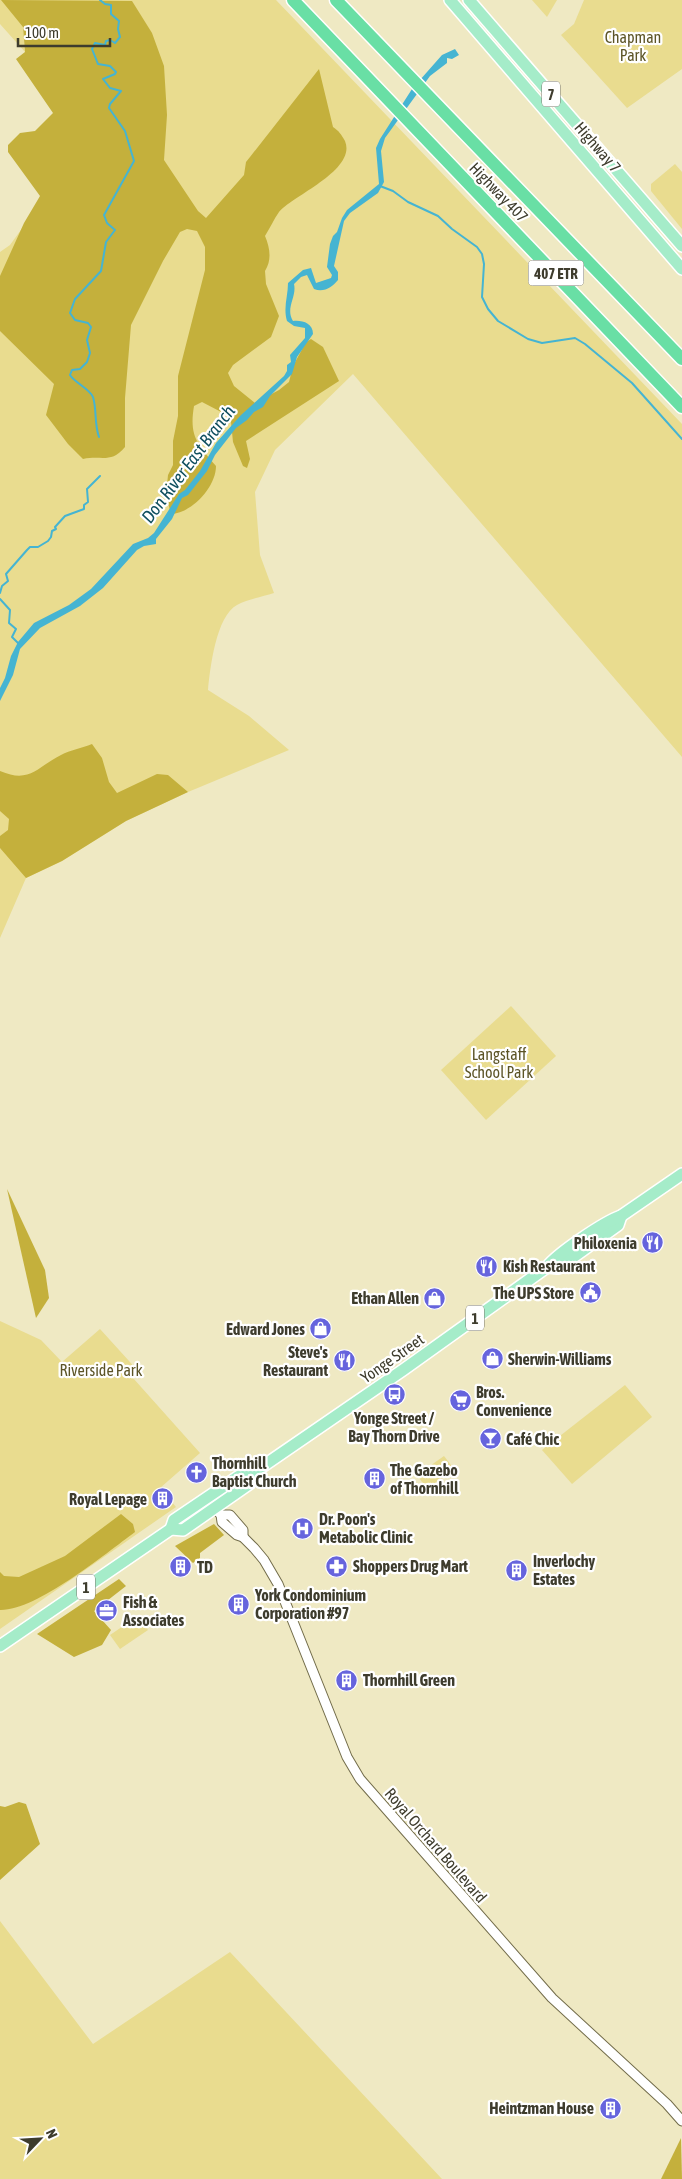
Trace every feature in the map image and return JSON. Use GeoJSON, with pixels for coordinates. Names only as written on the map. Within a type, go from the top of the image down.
{"type":"FeatureCollection","features":[{"type":"Feature","properties":{"kind":"highway","name":"Highway 407"},"geometry":{"type":"LineString","coordinates":[[293,0],[682,407]]}},
{"type":"Feature","properties":{"kind":"highway","name":"Highway 407"},"geometry":{"type":"LineString","coordinates":[[336,0],[682,359]]}},
{"type":"Feature","properties":{"kind":"main road","name":"Highway 7"},"geometry":{"type":"LineString","coordinates":[[450,0],[682,269]]}},
{"type":"Feature","properties":{"kind":"main road","name":"Highway 7"},"geometry":{"type":"LineString","coordinates":[[469,0],[682,246]]}},
{"type":"Feature","properties":{"kind":"main road","name":"Yonge Street"},"geometry":{"type":"LineString","coordinates":[[0,1646],[171,1529],[174,1520],[184,1513],[242,1474],[253,1472],[403,1370],[547,1267],[558,1268],[618,1225],[621,1216],[682,1174]]}},
{"type":"Feature","properties":{"kind":"main road","name":"Yonge Street"},"geometry":{"type":"LineString","coordinates":[[171,1529],[183,1530],[218,1512],[249,1484],[253,1472]]}},
{"type":"Feature","properties":{"kind":"main road"},"geometry":{"type":"LineString","coordinates":[[184,1513],[192,1524]]}},
{"type":"Feature","properties":{"kind":"street","name":"Royal Orchard Boulevard"},"geometry":{"type":"LineString","coordinates":[[206,1498],[218,1512],[230,1515],[243,1530],[243,1537],[264,1560],[278,1584],[346,1757],[360,1779],[552,1998],[682,2120]]}},
{"type":"Feature","properties":{"kind":"green space"},"geometry":{"type":"Polygon","coordinates":[[[0,0],[276,0],[682,424],[682,757],[353,374],[275,450],[255,492],[260,555],[274,593],[241,603],[230,611],[219,631],[215,644],[208,690],[249,716],[289,750],[188,792],[126,821],[62,861],[26,878],[0,938],[0,252],[10,245],[107,111],[23,27],[25,52],[0,24],[0,0]]]}},
{"type":"Feature","properties":{"kind":"green space"},"geometry":{"type":"Polygon","coordinates":[[[532,0],[557,0],[547,17],[532,0]]]}},
{"type":"Feature","properties":{"kind":"green space","name":"Chapman Park"},"geometry":{"type":"Polygon","coordinates":[[[584,0],[682,0],[682,69],[627,108],[561,35],[574,24],[584,0]]]}},
{"type":"Feature","properties":{"kind":"green space"},"geometry":{"type":"Polygon","coordinates":[[[675,164],[682,172],[682,229],[651,191],[651,184],[675,164]]]}},
{"type":"Feature","properties":{"kind":"green space","name":"Langstaff School Park"},"geometry":{"type":"Polygon","coordinates":[[[511,1006],[556,1056],[486,1120],[441,1070],[511,1006]]]}},
{"type":"Feature","properties":{"kind":"green space","name":"Riverside Park"},"geometry":{"type":"Polygon","coordinates":[[[0,1321],[41,1340],[62,1362],[100,1329],[139,1372],[133,1378],[200,1453],[160,1488],[176,1507],[0,1629],[0,1321]]]}},
{"type":"Feature","properties":{"kind":"green space"},"geometry":{"type":"Polygon","coordinates":[[[625,1385],[652,1417],[572,1484],[542,1450],[625,1385]]]}},
{"type":"Feature","properties":{"kind":"green space"},"geometry":{"type":"Polygon","coordinates":[[[444,1456],[454,1469],[427,1489],[417,1475],[444,1456]]]}},
{"type":"Feature","properties":{"kind":"green space"},"geometry":{"type":"Polygon","coordinates":[[[138,1616],[148,1630],[120,1649],[110,1635],[138,1616]]]}},
{"type":"Feature","properties":{"kind":"green space"},"geometry":{"type":"Polygon","coordinates":[[[0,1921],[93,2044],[230,1952],[442,2179],[0,2179],[0,1921]]]}},
{"type":"Feature","properties":{"kind":"shaded area"},"geometry":{"type":"Polygon","coordinates":[[[1,0],[132,1],[152,33],[164,66],[167,115],[164,160],[198,211],[206,218],[244,175],[246,162],[319,69],[333,127],[345,141],[346,152],[342,162],[333,172],[279,212],[265,236],[270,254],[269,263],[265,271],[266,284],[279,316],[271,337],[233,365],[228,373],[234,386],[255,403],[279,390],[289,382],[293,366],[306,342],[311,339],[323,347],[339,381],[246,441],[250,459],[247,468],[243,466],[233,442],[231,422],[225,414],[202,402],[194,406],[193,425],[196,439],[216,466],[215,474],[201,498],[179,513],[171,514],[166,495],[168,475],[173,465],[173,441],[178,416],[178,376],[205,270],[205,247],[197,231],[187,229],[180,232],[163,261],[131,325],[125,398],[125,447],[111,457],[83,459],[68,444],[46,415],[54,384],[0,331],[0,276],[24,223],[40,196],[8,152],[8,145],[20,133],[35,131],[53,113],[16,59],[25,52],[23,27],[1,0]]]}},
{"type":"Feature","properties":{"kind":"shaded area"},"geometry":{"type":"Polygon","coordinates":[[[92,744],[102,758],[109,782],[117,793],[157,774],[168,775],[188,792],[126,821],[62,861],[26,878],[0,848],[0,836],[8,830],[9,819],[0,811],[0,771],[10,775],[26,775],[65,753],[92,744]]]}},
{"type":"Feature","properties":{"kind":"shaded area"},"geometry":{"type":"Polygon","coordinates":[[[7,1189],[45,1270],[49,1298],[36,1318],[7,1189]]]}},
{"type":"Feature","properties":{"kind":"shaded area"},"geometry":{"type":"Polygon","coordinates":[[[121,1514],[133,1524],[135,1532],[89,1567],[51,1592],[15,1608],[0,1610],[0,1572],[4,1576],[19,1577],[65,1556],[121,1514]]]}},
{"type":"Feature","properties":{"kind":"shaded area"},"geometry":{"type":"Polygon","coordinates":[[[214,1524],[224,1535],[200,1553],[200,1558],[193,1563],[175,1546],[214,1524]]]}},
{"type":"Feature","properties":{"kind":"shaded area"},"geometry":{"type":"Polygon","coordinates":[[[119,1579],[126,1586],[94,1611],[111,1630],[102,1645],[74,1657],[37,1634],[119,1579]]]}},
{"type":"Feature","properties":{"kind":"shaded area"},"geometry":{"type":"Polygon","coordinates":[[[19,1802],[26,1804],[40,1844],[0,1880],[0,1806],[5,1807],[19,1802]]]}},
{"type":"Feature","properties":{"kind":"shaded area"},"geometry":{"type":"Polygon","coordinates":[[[681,2138],[682,2179],[661,2179],[681,2138]]]}},
{"type":"Feature","properties":{"kind":"water"},"geometry":{"type":"Polygon","coordinates":[[[455,49],[459,55],[452,59],[447,58],[447,63],[430,76],[385,138],[381,151],[384,182],[378,193],[350,213],[344,221],[334,266],[338,272],[338,280],[324,290],[314,289],[307,275],[301,277],[294,284],[291,316],[293,321],[300,321],[309,325],[313,330],[313,334],[297,357],[292,374],[270,396],[263,407],[254,412],[236,428],[215,455],[207,471],[188,495],[182,498],[172,519],[156,539],[156,544],[144,546],[137,550],[103,588],[80,606],[40,628],[20,649],[13,675],[0,701],[0,688],[11,656],[18,642],[34,623],[69,605],[91,589],[133,544],[148,538],[154,533],[179,494],[185,490],[200,471],[216,443],[241,415],[284,376],[287,371],[287,365],[291,362],[290,355],[305,338],[305,328],[294,326],[287,321],[288,283],[303,270],[311,268],[316,283],[331,278],[332,275],[327,267],[330,244],[342,218],[347,210],[379,184],[376,148],[380,139],[412,89],[442,55],[455,49]]]}},
{"type":"Feature","properties":{"kind":"waterway"},"geometry":{"type":"LineString","coordinates":[[99,437],[93,397],[89,391],[70,375],[72,370],[80,369],[87,362],[90,353],[87,340],[91,327],[88,323],[75,320],[70,313],[75,299],[101,271],[106,242],[115,230],[107,223],[104,215],[134,161],[125,131],[109,108],[121,91],[110,88],[103,79],[116,72],[110,66],[98,64],[92,49],[95,43],[105,45],[106,41],[110,40],[115,43],[120,37],[119,21],[111,14],[111,5],[105,4],[100,0]]}},
{"type":"Feature","properties":{"kind":"waterway"},"geometry":{"type":"LineString","coordinates":[[380,186],[393,191],[408,202],[438,216],[477,247],[482,254],[484,264],[482,297],[488,309],[498,321],[528,339],[542,343],[575,338],[585,344],[632,383],[682,439]]}},
{"type":"Feature","properties":{"kind":"waterway"},"geometry":{"type":"LineString","coordinates":[[0,593],[2,586],[8,581],[6,574],[27,550],[30,547],[38,547],[48,541],[52,531],[56,529],[55,527],[65,516],[84,509],[84,505],[88,502],[87,489],[100,476]]}},
{"type":"Feature","properties":{"kind":"waterway"},"geometry":{"type":"LineString","coordinates":[[0,599],[10,610],[9,623],[16,629],[12,637],[18,643]]}},
{"type":"Feature","properties":{"kind":"place","name":"Philoxenia"},"geometry":{"type":"Point","coordinates":[653,1243]}},
{"type":"Feature","properties":{"kind":"place","name":"Kish Restaurant"},"geometry":{"type":"Point","coordinates":[487,1266]}},
{"type":"Feature","properties":{"kind":"place","name":"The UPS Store"},"geometry":{"type":"Point","coordinates":[590,1293]}},
{"type":"Feature","properties":{"kind":"place","name":"Ethan Allen"},"geometry":{"type":"Point","coordinates":[435,1298]}},
{"type":"Feature","properties":{"kind":"place","name":"Edward Jones"},"geometry":{"type":"Point","coordinates":[321,1329]}},
{"type":"Feature","properties":{"kind":"place","name":"Sherwin-Williams"},"geometry":{"type":"Point","coordinates":[492,1359]}},
{"type":"Feature","properties":{"kind":"place","name":"Steve's Restaurant"},"geometry":{"type":"Point","coordinates":[344,1361]}},
{"type":"Feature","properties":{"kind":"place","name":"Yonge Street / Bay Thorn Drive"},"geometry":{"type":"Point","coordinates":[394,1394]}},
{"type":"Feature","properties":{"kind":"place","name":"Bros. Convenience"},"geometry":{"type":"Point","coordinates":[460,1401]}},
{"type":"Feature","properties":{"kind":"place","name":"Café Chic"},"geometry":{"type":"Point","coordinates":[490,1439]}},
{"type":"Feature","properties":{"kind":"place","name":"Thornhill Baptist Church"},"geometry":{"type":"Point","coordinates":[196,1472]}},
{"type":"Feature","properties":{"kind":"place","name":"The Gazebo of Thornhill"},"geometry":{"type":"Point","coordinates":[374,1479]}},
{"type":"Feature","properties":{"kind":"place","name":"Royal Lepage"},"geometry":{"type":"Point","coordinates":[163,1499]}},
{"type":"Feature","properties":{"kind":"place","name":"Dr. Poon's Metabolic Clinic"},"geometry":{"type":"Point","coordinates":[303,1528]}},
{"type":"Feature","properties":{"kind":"place","name":"Shoppers Drug Mart"},"geometry":{"type":"Point","coordinates":[337,1566]}},
{"type":"Feature","properties":{"kind":"place","name":"TD"},"geometry":{"type":"Point","coordinates":[181,1567]}},
{"type":"Feature","properties":{"kind":"place","name":"Inverlochy Estates"},"geometry":{"type":"Point","coordinates":[517,1570]}},
{"type":"Feature","properties":{"kind":"place","name":"York Condominium Corporation #97"},"geometry":{"type":"Point","coordinates":[239,1604]}},
{"type":"Feature","properties":{"kind":"place","name":"Fish & Associates"},"geometry":{"type":"Point","coordinates":[107,1611]}},
{"type":"Feature","properties":{"kind":"place","name":"Thornhill Green"},"geometry":{"type":"Point","coordinates":[347,1680]}},
{"type":"Feature","properties":{"kind":"place","name":"Heintzman House"},"geometry":{"type":"Point","coordinates":[610,2108]}},
{"type":"Feature","properties":{"kind":"water label","name":"Don River East Branch"},"geometry":{"type":"Point","coordinates":[188,464]}}]}
